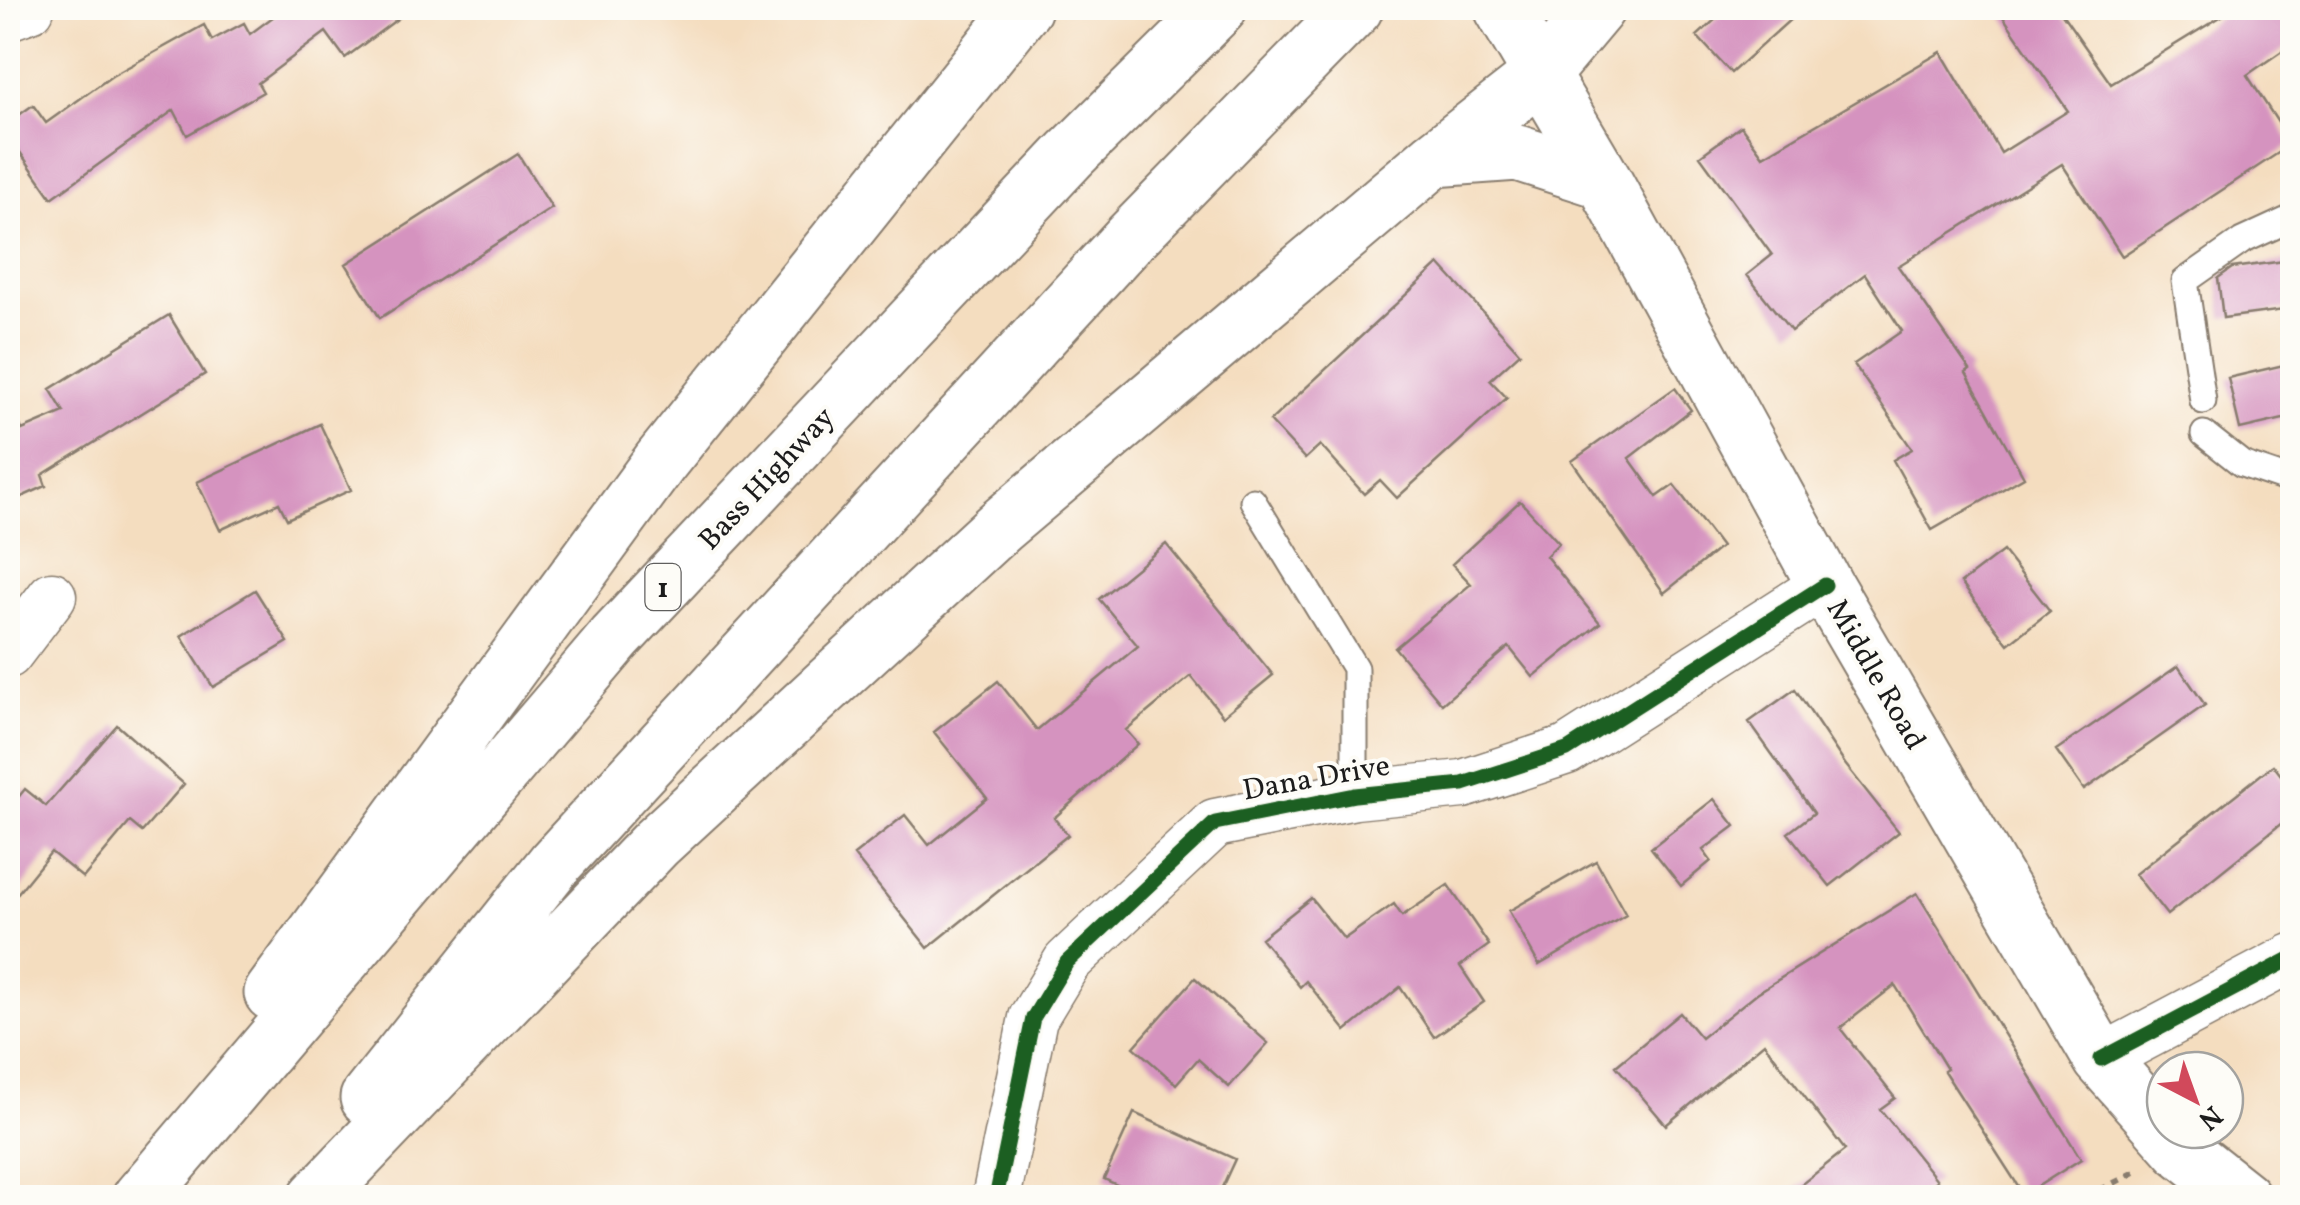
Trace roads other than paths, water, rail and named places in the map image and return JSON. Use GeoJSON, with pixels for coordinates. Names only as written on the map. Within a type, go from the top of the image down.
{"type":"FeatureCollection","features":[{"type":"Feature","properties":{"kind":"main road"},"geometry":{"type":"LineString","coordinates":[[132,1198],[332,907],[536,625],[807,273],[1024,8]]}},
{"type":"Feature","properties":{"kind":"main road","name":"Bass Highway"},"geometry":{"type":"LineString","coordinates":[[140,1198],[615,638],[1057,168],[1219,8]]}},
{"type":"Feature","properties":{"kind":"main road"},"geometry":{"type":"LineString","coordinates":[[289,1198],[555,863],[1128,240],[1355,8]]}},
{"type":"Feature","properties":{"kind":"main road","name":"Middle Road"},"geometry":{"type":"LineString","coordinates":[[1502,8],[1604,181],[1826,585],[2101,1059],[2182,1149],[2243,1198]]}},
{"type":"Feature","properties":{"kind":"main road"},"geometry":{"type":"LineString","coordinates":[[316,1198],[670,830],[999,526],[1434,159],[1540,76],[1597,8]]}},
{"type":"Feature","properties":{"kind":"main road"},"geometry":{"type":"LineString","coordinates":[[1434,159],[1518,154],[1604,181]]}},
{"type":"Feature","properties":{"kind":"street"},"geometry":{"type":"LineString","coordinates":[[8,16],[30,8]]}},
{"type":"Feature","properties":{"kind":"street","name":"Dana Drive"},"geometry":{"type":"LineString","coordinates":[[996,1198],[1033,1018],[1068,962],[1215,823],[1355,795],[1463,784],[1567,750],[1826,585]]}},
{"type":"Feature","properties":{"kind":"street"},"geometry":{"type":"LineString","coordinates":[[8,654],[52,596]]}},
{"type":"Feature","properties":{"kind":"street"},"geometry":{"type":"LineString","coordinates":[[2101,1059],[2292,958]]}},
{"type":"Feature","properties":{"kind":"lane"},"geometry":{"type":"LineString","coordinates":[[2203,400],[2185,281],[2242,240],[2292,218]]}},
{"type":"Feature","properties":{"kind":"lane"},"geometry":{"type":"LineString","coordinates":[[2204,434],[2242,464],[2292,481]]}},
{"type":"Feature","properties":{"kind":"lane"},"geometry":{"type":"LineString","coordinates":[[1253,501],[1355,668],[1355,795]]}}]}
